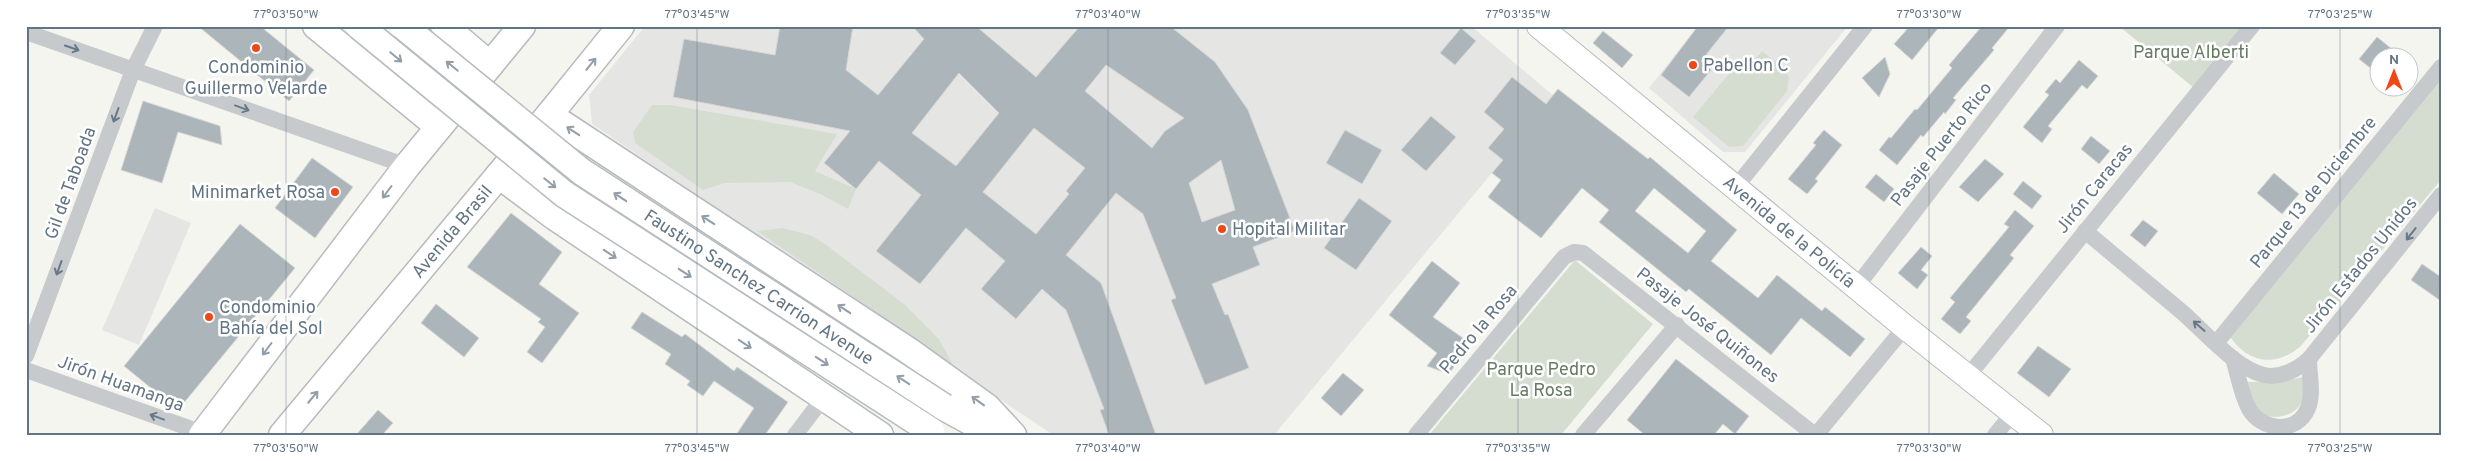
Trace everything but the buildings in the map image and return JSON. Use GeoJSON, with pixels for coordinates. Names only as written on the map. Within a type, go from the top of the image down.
{"type":"FeatureCollection","features":[{"type":"Feature","properties":{"kind":"main road"},"geometry":{"type":"LineString","coordinates":[[316,26],[439,127]]}},
{"type":"Feature","properties":{"kind":"main road","name":"Faustino Sanchez Carrion Avenue"},"geometry":{"type":"LineString","coordinates":[[359,26],[564,194],[933,433]]}},
{"type":"Feature","properties":{"kind":"main road"},"geometry":{"type":"LineString","coordinates":[[403,26],[540,123],[909,351],[987,408],[1013,435]]}},
{"type":"Feature","properties":{"kind":"main road"},"geometry":{"type":"LineString","coordinates":[[444,26],[490,65]]}},
{"type":"Feature","properties":{"kind":"main road"},"geometry":{"type":"LineString","coordinates":[[203,434],[407,166],[522,26]]}},
{"type":"Feature","properties":{"kind":"main road","name":"Avenida Brasil"},"geometry":{"type":"LineString","coordinates":[[282,435],[621,26]]}},
{"type":"Feature","properties":{"kind":"main road","name":"Faustino Sanchez Carrion Avenue"},"geometry":{"type":"LineString","coordinates":[[540,123],[582,172],[944,407],[995,435]]}},
{"type":"Feature","properties":{"kind":"main road"},"geometry":{"type":"LineString","coordinates":[[499,175],[555,217],[880,435]]}},
{"type":"Feature","properties":{"kind":"street","name":"Gil de Taboada"},"geometry":{"type":"LineString","coordinates":[[26,356],[133,70],[155,26]]}},
{"type":"Feature","properties":{"kind":"street","name":"Avenida de la Policía"},"geometry":{"type":"LineString","coordinates":[[1539,26],[1857,286],[1904,327],[2041,435]]}},
{"type":"Feature","properties":{"kind":"street"},"geometry":{"type":"LineString","coordinates":[[1735,188],[1865,26]]}},
{"type":"Feature","properties":{"kind":"street","name":"Pasaje Puerto Rico"},"geometry":{"type":"LineString","coordinates":[[1857,286],[2057,26]]}},
{"type":"Feature","properties":{"kind":"street","name":"Jirón Caracas"},"geometry":{"type":"LineString","coordinates":[[1968,376],[2252,26]]}},
{"type":"Feature","properties":{"kind":"street"},"geometry":{"type":"LineString","coordinates":[[26,32],[407,166]]}},
{"type":"Feature","properties":{"kind":"street","name":"Parque 13 de Diciembre"},"geometry":{"type":"LineString","coordinates":[[2217,342],[2441,67]]}},
{"type":"Feature","properties":{"kind":"street","name":"Jirón Estados Unidos"},"geometry":{"type":"LineString","coordinates":[[2085,232],[2217,342],[2233,358],[2250,370],[2266,376],[2283,374],[2300,367],[2309,358],[2440,199]]}},
{"type":"Feature","properties":{"kind":"street","name":"Pasaje José Quiñones"},"geometry":{"type":"LineString","coordinates":[[1574,252],[1584,253],[1815,435]]}},
{"type":"Feature","properties":{"kind":"street","name":"Pedro la Rosa"},"geometry":{"type":"LineString","coordinates":[[1416,435],[1564,257],[1574,252]]}},
{"type":"Feature","properties":{"kind":"street"},"geometry":{"type":"LineString","coordinates":[[1583,435],[1677,325]]}},
{"type":"Feature","properties":{"kind":"street"},"geometry":{"type":"LineString","coordinates":[[1815,435],[1904,327]]}},
{"type":"Feature","properties":{"kind":"street","name":"Jirón Estados Unidos"},"geometry":{"type":"LineString","coordinates":[[2233,358],[2249,409],[2264,425],[2274,428],[2293,423],[2308,408],[2311,395],[2309,358]]}},
{"type":"Feature","properties":{"kind":"street","name":"Jirón Huamanga"},"geometry":{"type":"LineString","coordinates":[[26,370],[203,434]]}},
{"type":"Feature","properties":{"kind":"street"},"geometry":{"type":"LineString","coordinates":[[795,435],[824,397]]}},
{"type":"Feature","properties":{"kind":"street"},"geometry":{"type":"LineString","coordinates":[[1994,435],[2013,413]]}},
{"type":"Feature","properties":{"kind":"shaded area"},"geometry":{"type":"Polygon","coordinates":[[[645,26],[1471,26],[1555,97],[1274,435],[1053,435],[592,124],[589,95],[645,26]]]}},
{"type":"Feature","properties":{"kind":"shaded area"},"geometry":{"type":"Polygon","coordinates":[[[1698,26],[1848,26],[1745,152],[1723,152],[1649,88],[1698,26]]]}},
{"type":"Feature","properties":{"kind":"shaded area"},"geometry":{"type":"Polygon","coordinates":[[[155,208],[191,223],[139,345],[102,330],[155,208]]]}},
{"type":"Feature","properties":{"kind":"green space","name":"Parque Alberti"},"geometry":{"type":"Polygon","coordinates":[[[2119,26],[2245,26],[2194,88],[2119,26]]]}},
{"type":"Feature","properties":{"kind":"green space"},"geometry":{"type":"Polygon","coordinates":[[[1762,51],[1785,69],[1789,78],[1787,91],[1743,146],[1729,147],[1693,117],[1743,57],[1751,63],[1762,51]]]}},
{"type":"Feature","properties":{"kind":"green space"},"geometry":{"type":"Polygon","coordinates":[[[2441,69],[2441,180],[2300,347],[2290,354],[2269,360],[2251,356],[2242,350],[2227,332],[2417,98],[2420,98],[2420,95],[2441,69]]]}},
{"type":"Feature","properties":{"kind":"green space"},"geometry":{"type":"Polygon","coordinates":[[[652,105],[670,105],[837,134],[815,171],[856,189],[848,209],[820,194],[790,182],[725,183],[703,190],[635,143],[633,132],[652,105]]]}},
{"type":"Feature","properties":{"kind":"green space"},"geometry":{"type":"Polygon","coordinates":[[[782,228],[810,235],[825,244],[904,304],[939,339],[953,365],[757,231],[782,228]]]}},
{"type":"Feature","properties":{"kind":"green space","name":"Parque Pedro La Rosa"},"geometry":{"type":"Polygon","coordinates":[[[1575,260],[1653,324],[1561,435],[1429,435],[1575,260]]]}},
{"type":"Feature","properties":{"kind":"green space"},"geometry":{"type":"Polygon","coordinates":[[[2303,377],[2305,391],[2299,406],[2288,414],[2275,417],[2262,413],[2257,408],[2247,382],[2283,381],[2303,377]]]}},
{"type":"Feature","properties":{"kind":"place","name":"Condominio Guillermo Velarde"},"geometry":{"type":"Point","coordinates":[256,48]}},
{"type":"Feature","properties":{"kind":"place","name":"Pabellon C"},"geometry":{"type":"Point","coordinates":[1693,65]}},
{"type":"Feature","properties":{"kind":"place","name":"Minimarket Rosa"},"geometry":{"type":"Point","coordinates":[335,192]}},
{"type":"Feature","properties":{"kind":"place","name":"Hopital Militar"},"geometry":{"type":"Point","coordinates":[1222,229]}},
{"type":"Feature","properties":{"kind":"place","name":"Condominio Bahía del Sol"},"geometry":{"type":"Point","coordinates":[209,317]}}]}
